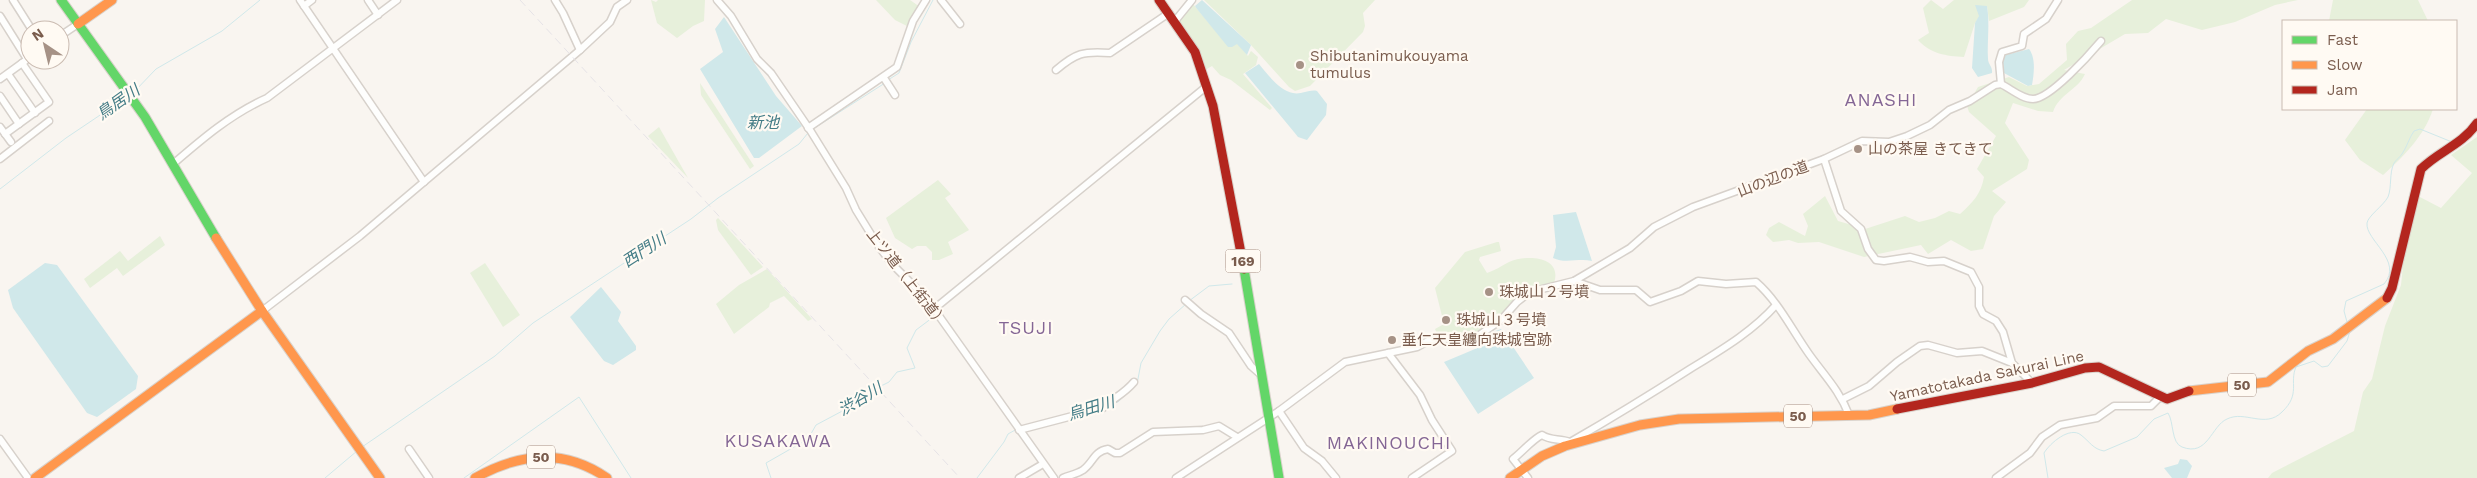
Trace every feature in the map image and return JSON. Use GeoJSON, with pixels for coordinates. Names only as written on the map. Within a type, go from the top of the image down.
{"type":"FeatureCollection","features":[{"type":"Feature","properties":{"kind":"main road"},"geometry":{"type":"LineString","coordinates":[[61,0],[146,117],[172,164],[262,311],[380,478]]}},
{"type":"Feature","properties":{"kind":"main road"},"geometry":{"type":"LineString","coordinates":[[78,24],[112,0]]}},
{"type":"Feature","properties":{"kind":"main road","name":"169"},"geometry":{"type":"LineString","coordinates":[[1158,0],[1175,21],[1195,52],[1207,86],[1227,176],[1279,478]]}},
{"type":"Feature","properties":{"kind":"main road","name":"50"},"geometry":{"type":"LineString","coordinates":[[2160,397],[2172,398],[2194,389],[2268,382],[2308,351],[2345,330],[2387,298],[2392,288],[2421,169],[2432,159],[2462,144],[2477,123]]}},
{"type":"Feature","properties":{"kind":"main road"},"geometry":{"type":"LineString","coordinates":[[35,478],[262,311]]}},
{"type":"Feature","properties":{"kind":"main road","name":"Yamatotakada Sakurai Line"},"geometry":{"type":"LineString","coordinates":[[1510,478],[1542,456],[1567,444],[1640,425],[1679,420],[1849,415],[1888,411],[2032,383],[2085,368],[2099,367],[2160,397]]}},
{"type":"Feature","properties":{"kind":"main road","name":"50"},"geometry":{"type":"LineString","coordinates":[[475,478],[509,462],[527,457],[550,457],[585,465],[607,478]]}},
{"type":"Feature","properties":{"kind":"street"},"geometry":{"type":"LineString","coordinates":[[13,0],[26,20]]}},
{"type":"Feature","properties":{"kind":"street"},"geometry":{"type":"LineString","coordinates":[[312,0],[302,3],[379,119],[424,182]]}},
{"type":"Feature","properties":{"kind":"street"},"geometry":{"type":"LineString","coordinates":[[368,0],[378,15]]}},
{"type":"Feature","properties":{"kind":"street"},"geometry":{"type":"LineString","coordinates":[[172,164],[210,132],[247,106],[267,98],[334,49],[396,0]]}},
{"type":"Feature","properties":{"kind":"street"},"geometry":{"type":"LineString","coordinates":[[554,0],[563,13],[580,50]]}},
{"type":"Feature","properties":{"kind":"street"},"geometry":{"type":"LineString","coordinates":[[262,311],[352,242],[580,50],[610,22],[618,7],[627,0]]}},
{"type":"Feature","properties":{"kind":"street","name":"上ツ道（上街道）"},"geometry":{"type":"LineString","coordinates":[[717,0],[731,16],[757,59],[771,73],[810,130],[846,188],[856,210],[877,244],[934,309],[1054,478]]}},
{"type":"Feature","properties":{"kind":"street"},"geometry":{"type":"LineString","coordinates":[[810,130],[885,80],[897,68],[913,21],[926,0]]}},
{"type":"Feature","properties":{"kind":"street"},"geometry":{"type":"LineString","coordinates":[[941,0],[960,24]]}},
{"type":"Feature","properties":{"kind":"street"},"geometry":{"type":"LineString","coordinates":[[1175,21],[1192,0]]}},
{"type":"Feature","properties":{"kind":"street"},"geometry":{"type":"LineString","coordinates":[[2002,84],[1999,62],[2002,52],[2022,46],[2024,34],[2046,19],[2058,0]]}},
{"type":"Feature","properties":{"kind":"street"},"geometry":{"type":"LineString","coordinates":[[1056,70],[1080,53],[1088,51],[1110,53],[1169,13]]}},
{"type":"Feature","properties":{"kind":"street"},"geometry":{"type":"LineString","coordinates":[[0,16],[20,50]]}},
{"type":"Feature","properties":{"kind":"street"},"geometry":{"type":"LineString","coordinates":[[70,29],[78,24]]}},
{"type":"Feature","properties":{"kind":"street"},"geometry":{"type":"LineString","coordinates":[[1824,159],[1862,141],[1888,142],[1907,136],[1930,125],[1949,110],[1970,101],[1995,85],[2002,84],[2026,98],[2038,98],[2079,67],[2101,41]]}},
{"type":"Feature","properties":{"kind":"street"},"geometry":{"type":"LineString","coordinates":[[0,79],[20,65]]}},
{"type":"Feature","properties":{"kind":"street"},"geometry":{"type":"LineString","coordinates":[[5,134],[49,102],[31,70]]}},
{"type":"Feature","properties":{"kind":"street"},"geometry":{"type":"LineString","coordinates":[[8,74],[35,112]]}},
{"type":"Feature","properties":{"kind":"street"},"geometry":{"type":"LineString","coordinates":[[885,80],[895,95]]}},
{"type":"Feature","properties":{"kind":"street"},"geometry":{"type":"LineString","coordinates":[[934,309],[1207,86]]}},
{"type":"Feature","properties":{"kind":"street"},"geometry":{"type":"LineString","coordinates":[[1,100],[19,124]]}},
{"type":"Feature","properties":{"kind":"street"},"geometry":{"type":"LineString","coordinates":[[0,159],[49,121]]}},
{"type":"Feature","properties":{"kind":"street"},"geometry":{"type":"LineString","coordinates":[[0,127],[11,142]]}},
{"type":"Feature","properties":{"kind":"street","name":"山の辺の道"},"geometry":{"type":"LineString","coordinates":[[1176,478],[1279,411],[1345,362],[1417,347],[1430,340],[1478,336],[1501,320],[1516,302],[1530,292],[1574,281],[1630,248],[1649,230],[1676,215],[1824,159],[1841,211],[1861,229],[1868,249],[1876,260],[1884,261],[1910,257],[1928,262],[1944,261],[1971,272],[1979,287],[1979,306],[1983,314],[1996,321],[2003,332],[2012,363],[2032,383]]}},
{"type":"Feature","properties":{"kind":"street"},"geometry":{"type":"LineString","coordinates":[[1574,281],[1600,290],[1636,290],[1650,302],[1659,297],[1681,291],[1698,281],[1726,284],[1756,282],[1776,305],[1809,355],[1843,399],[1849,415]]}},
{"type":"Feature","properties":{"kind":"street"},"geometry":{"type":"LineString","coordinates":[[1185,300],[1201,314],[1229,333],[1251,366],[1261,375]]}},
{"type":"Feature","properties":{"kind":"street"},"geometry":{"type":"LineString","coordinates":[[1528,478],[1513,459],[1528,448],[1538,436],[1542,435],[1549,440],[1561,439],[1567,444],[1633,406],[1718,351],[1760,323],[1776,305]]}},
{"type":"Feature","properties":{"kind":"street"},"geometry":{"type":"LineString","coordinates":[[1843,399],[1869,386],[1897,362],[1920,346],[1928,345],[1957,353],[1982,351],[2012,363]]}},
{"type":"Feature","properties":{"kind":"street"},"geometry":{"type":"LineString","coordinates":[[1388,353],[1420,395],[1432,420],[1452,451],[1412,478]]}},
{"type":"Feature","properties":{"kind":"street"},"geometry":{"type":"LineString","coordinates":[[1019,430],[1103,408],[1110,401],[1119,398],[1134,382]]}},
{"type":"Feature","properties":{"kind":"street"},"geometry":{"type":"LineString","coordinates":[[1996,478],[2030,453],[2042,437],[2052,428],[2097,418],[2114,406],[2151,406],[2160,397]]}},
{"type":"Feature","properties":{"kind":"street"},"geometry":{"type":"LineString","coordinates":[[1279,411],[1304,448],[1322,461],[1336,478]]}},
{"type":"Feature","properties":{"kind":"street"},"geometry":{"type":"LineString","coordinates":[[1063,478],[1082,471],[1104,449],[1108,449],[1115,454],[1120,453],[1152,432],[1203,430],[1219,426],[1237,437]]}},
{"type":"Feature","properties":{"kind":"street"},"geometry":{"type":"LineString","coordinates":[[0,439],[28,478]]}},
{"type":"Feature","properties":{"kind":"street"},"geometry":{"type":"LineString","coordinates":[[409,449],[430,478]]}},
{"type":"Feature","properties":{"kind":"street"},"geometry":{"type":"LineString","coordinates":[[1019,478],[1043,464]]}},
{"type":"Feature","properties":{"kind":"green space"},"geometry":{"type":"Polygon","coordinates":[[[651,0],[656,2],[658,0],[705,0],[704,21],[693,26],[677,38],[657,23],[651,0]]]}},
{"type":"Feature","properties":{"kind":"green space"},"geometry":{"type":"Polygon","coordinates":[[[876,0],[910,0],[920,7],[909,27],[895,20],[876,0]]]}},
{"type":"Feature","properties":{"kind":"green space","name":"Shibutanimukouyama tumulus"},"geometry":{"type":"Polygon","coordinates":[[[1204,0],[1375,0],[1363,13],[1365,26],[1363,32],[1310,86],[1295,91],[1204,0]]]}},
{"type":"Feature","properties":{"kind":"green space"},"geometry":{"type":"Polygon","coordinates":[[[1931,0],[1943,9],[1954,0],[2029,0],[2024,7],[1989,21],[1987,6],[1975,23],[1964,57],[1939,53],[1923,45],[1918,40],[1929,33],[1923,8],[1931,0]]]}},
{"type":"Feature","properties":{"kind":"green space"},"geometry":{"type":"Polygon","coordinates":[[[2132,0],[2298,0],[2275,5],[2235,22],[2202,30],[2166,19],[2148,33],[2125,34],[2064,70],[2085,74],[2078,84],[2060,101],[2053,112],[2038,111],[2013,103],[2005,123],[2029,160],[2027,169],[1992,191],[2006,202],[1994,216],[1983,249],[1971,251],[1951,240],[1928,254],[1921,245],[1864,257],[1819,242],[1798,243],[1789,240],[1773,242],[1766,235],[1769,228],[1779,222],[1805,236],[1808,226],[1803,214],[1825,196],[1838,221],[1852,225],[1859,231],[1905,216],[1919,222],[1935,218],[1949,211],[1960,214],[1973,202],[1979,193],[1984,177],[1977,169],[1996,136],[1969,112],[1967,106],[1978,87],[2009,77],[2027,86],[2039,84],[2067,60],[2066,44],[2078,31],[2091,28],[2132,0]]]}},
{"type":"Feature","properties":{"kind":"green space"},"geometry":{"type":"Polygon","coordinates":[[[2333,0],[2418,0],[2428,20],[2329,20],[2333,0]]]}},
{"type":"Feature","properties":{"kind":"green space"},"geometry":{"type":"Polygon","coordinates":[[[1193,4],[1228,46],[1237,43],[1248,56],[1251,51],[1258,57],[1256,65],[1243,74],[1272,108],[1270,110],[1231,80],[1220,75],[1212,66],[1205,70],[1177,21],[1193,4]]]}},
{"type":"Feature","properties":{"kind":"green space"},"geometry":{"type":"Polygon","coordinates":[[[700,83],[754,166],[750,169],[701,95],[700,83]]]}},
{"type":"Feature","properties":{"kind":"green space"},"geometry":{"type":"Polygon","coordinates":[[[2366,110],[2433,110],[2419,137],[2405,154],[2383,175],[2360,160],[2345,140],[2366,110]]]}},
{"type":"Feature","properties":{"kind":"green space"},"geometry":{"type":"Polygon","coordinates":[[[659,127],[688,178],[648,136],[659,127]]]}},
{"type":"Feature","properties":{"kind":"green space"},"geometry":{"type":"Polygon","coordinates":[[[2477,137],[2477,478],[2268,478],[2272,473],[2354,431],[2363,392],[2372,379],[2385,326],[2401,285],[2404,256],[2418,196],[2441,208],[2472,173],[2451,155],[2477,137]]]}},
{"type":"Feature","properties":{"kind":"green space"},"geometry":{"type":"Polygon","coordinates":[[[938,180],[951,194],[945,198],[969,230],[948,242],[953,254],[939,260],[932,260],[932,252],[926,246],[917,246],[912,249],[895,238],[886,218],[938,180]]]}},
{"type":"Feature","properties":{"kind":"green space"},"geometry":{"type":"Polygon","coordinates":[[[718,218],[763,267],[751,275],[718,230],[716,220],[718,218]]]}},
{"type":"Feature","properties":{"kind":"green space"},"geometry":{"type":"Polygon","coordinates":[[[160,236],[165,245],[123,276],[117,268],[90,288],[84,279],[120,251],[128,261],[160,236]]]}},
{"type":"Feature","properties":{"kind":"green space"},"geometry":{"type":"Polygon","coordinates":[[[1499,242],[1501,251],[1480,257],[1479,260],[1487,273],[1516,259],[1542,259],[1553,267],[1555,274],[1554,283],[1534,287],[1524,292],[1496,320],[1477,333],[1463,336],[1438,336],[1435,329],[1444,324],[1435,288],[1465,252],[1499,242]]]}},
{"type":"Feature","properties":{"kind":"green space"},"geometry":{"type":"Polygon","coordinates":[[[485,263],[520,315],[503,327],[470,273],[485,263]]]}},
{"type":"Feature","properties":{"kind":"green space"},"geometry":{"type":"Polygon","coordinates":[[[767,269],[812,319],[808,321],[784,296],[770,303],[769,307],[734,334],[716,304],[739,285],[767,269]]]}},
{"type":"Feature","properties":{"kind":"water"},"geometry":{"type":"Polygon","coordinates":[[[1202,0],[1251,45],[1247,55],[1237,44],[1228,47],[1195,6],[1202,0]]]}},
{"type":"Feature","properties":{"kind":"water"},"geometry":{"type":"Polygon","coordinates":[[[1975,5],[1987,6],[1988,59],[1992,71],[1992,73],[1978,77],[1972,68],[1975,23],[1979,16],[1975,5]]]}},
{"type":"Feature","properties":{"kind":"water","name":"新池"},"geometry":{"type":"Polygon","coordinates":[[[724,17],[776,96],[802,126],[759,158],[754,158],[700,69],[723,52],[715,29],[724,17]]]}},
{"type":"Feature","properties":{"kind":"water"},"geometry":{"type":"Polygon","coordinates":[[[2029,49],[2034,61],[2034,71],[2032,85],[2028,86],[2004,73],[2002,56],[2029,49]]]}},
{"type":"Feature","properties":{"kind":"water"},"geometry":{"type":"Polygon","coordinates":[[[1259,64],[1274,82],[1288,92],[1317,91],[1327,104],[1326,115],[1307,140],[1298,137],[1245,73],[1259,64]]]}},
{"type":"Feature","properties":{"kind":"water"},"geometry":{"type":"Polygon","coordinates":[[[1576,212],[1592,261],[1562,261],[1553,258],[1556,247],[1553,215],[1576,212]]]}},
{"type":"Feature","properties":{"kind":"water"},"geometry":{"type":"Polygon","coordinates":[[[45,263],[57,265],[138,376],[136,389],[97,417],[87,413],[13,308],[8,290],[45,263]]]}},
{"type":"Feature","properties":{"kind":"water"},"geometry":{"type":"Polygon","coordinates":[[[601,287],[621,312],[618,321],[636,346],[636,350],[613,365],[604,361],[570,317],[601,287]]]}},
{"type":"Feature","properties":{"kind":"water"},"geometry":{"type":"Polygon","coordinates":[[[1501,329],[1534,378],[1478,414],[1444,362],[1487,344],[1490,333],[1501,329]]]}},
{"type":"Feature","properties":{"kind":"water"},"geometry":{"type":"Polygon","coordinates":[[[2180,459],[2187,460],[2192,466],[2187,478],[2172,478],[2164,468],[2178,464],[2180,459]]]}},
{"type":"Feature","properties":{"kind":"waterway","name":"鳥居川"},"geometry":{"type":"LineString","coordinates":[[133,93],[156,69],[222,31],[260,0]]}},
{"type":"Feature","properties":{"kind":"waterway","name":"西門川"},"geometry":{"type":"LineString","coordinates":[[888,80],[899,73],[911,42],[933,0]]}},
{"type":"Feature","properties":{"kind":"waterway","name":"西門川"},"geometry":{"type":"LineString","coordinates":[[813,129],[885,83]]}},
{"type":"Feature","properties":{"kind":"waterway","name":"鳥居川"},"geometry":{"type":"LineString","coordinates":[[0,189],[66,138],[127,97]]}},
{"type":"Feature","properties":{"kind":"waterway"},"geometry":{"type":"LineString","coordinates":[[2347,322],[2344,311],[2346,301],[2384,284],[2389,275],[2390,267],[2387,259],[2368,230],[2367,223],[2388,197],[2394,163],[2404,151],[2414,131],[2420,129],[2452,142]]}},
{"type":"Feature","properties":{"kind":"waterway","name":"西門川"},"geometry":{"type":"LineString","coordinates":[[362,447],[495,356],[533,323],[691,219],[718,198],[799,144],[808,133]]}},
{"type":"Feature","properties":{"kind":"waterway","name":"烏田川"},"geometry":{"type":"LineString","coordinates":[[1189,301],[1209,286],[1232,284]]}},
{"type":"Feature","properties":{"kind":"waterway","name":"烏田川"},"geometry":{"type":"LineString","coordinates":[[1114,403],[1118,402],[1137,384],[1141,363],[1160,331],[1169,319],[1186,304]]}},
{"type":"Feature","properties":{"kind":"waterway","name":"渋谷川"},"geometry":{"type":"LineString","coordinates":[[771,478],[766,463],[808,439],[816,425],[863,400],[875,389],[889,382],[897,372],[915,368],[907,348],[916,330],[936,315]]}},
{"type":"Feature","properties":{"kind":"waterway"},"geometry":{"type":"LineString","coordinates":[[2048,478],[2044,453],[2055,441],[2066,434],[2076,433],[2081,435],[2094,447],[2104,451],[2137,437],[2154,419],[2168,413],[2178,445],[2191,449],[2198,448],[2203,444],[2227,419],[2241,416],[2262,419],[2275,417],[2288,406],[2291,400],[2296,367],[2314,361],[2322,367],[2328,366],[2347,341],[2350,331]]}},
{"type":"Feature","properties":{"kind":"waterway","name":"渋谷川"},"geometry":{"type":"LineString","coordinates":[[464,478],[579,397],[631,478]]}},
{"type":"Feature","properties":{"kind":"waterway","name":"烏田川"},"geometry":{"type":"LineString","coordinates":[[1080,411],[1089,409]]}},
{"type":"Feature","properties":{"kind":"waterway","name":"烏田川"},"geometry":{"type":"LineString","coordinates":[[977,478],[1008,434],[1017,429]]}},
{"type":"Feature","properties":{"kind":"waterway","name":"西門川"},"geometry":{"type":"LineString","coordinates":[[325,478],[357,451]]}},
{"type":"Feature","properties":{"kind":"railway"},"geometry":{"type":"LineString","coordinates":[[520,0],[960,478]]}},
{"type":"Feature","properties":{"kind":"traffic: fast"},"geometry":{"type":"LineString","coordinates":[[61,0],[145,117],[216,238]]}},
{"type":"Feature","properties":{"kind":"traffic: fast"},"geometry":{"type":"LineString","coordinates":[[1244,269],[1279,478]]}},
{"type":"Feature","properties":{"kind":"traffic: slow"},"geometry":{"type":"LineString","coordinates":[[78,24],[112,0]]}},
{"type":"Feature","properties":{"kind":"traffic: slow"},"geometry":{"type":"LineString","coordinates":[[216,238],[262,311],[380,478]]}},
{"type":"Feature","properties":{"kind":"traffic: slow"},"geometry":{"type":"LineString","coordinates":[[2189,391],[2268,382],[2308,351],[2333,339],[2387,298]]}},
{"type":"Feature","properties":{"kind":"traffic: slow"},"geometry":{"type":"LineString","coordinates":[[35,478],[262,311]]}},
{"type":"Feature","properties":{"kind":"traffic: slow"},"geometry":{"type":"LineString","coordinates":[[1510,478],[1542,456],[1565,446],[1640,425],[1679,419],[1869,415],[1897,409]]}},
{"type":"Feature","properties":{"kind":"traffic: slow"},"geometry":{"type":"LineString","coordinates":[[475,478],[508,463],[541,457],[558,458],[574,462],[591,468],[607,478]]}},
{"type":"Feature","properties":{"kind":"traffic: jam"},"geometry":{"type":"LineString","coordinates":[[1159,0],[1195,52],[1213,106],[1244,269]]}},
{"type":"Feature","properties":{"kind":"traffic: jam"},"geometry":{"type":"LineString","coordinates":[[2387,298],[2392,288],[2421,169],[2464,137],[2477,123]]}},
{"type":"Feature","properties":{"kind":"traffic: jam"},"geometry":{"type":"LineString","coordinates":[[1897,409],[2032,383],[2085,368],[2099,367],[2167,399],[2189,391]]}},
{"type":"Feature","properties":{"kind":"place","name":"Shibutanimukouyama tumulus"},"geometry":{"type":"Point","coordinates":[1300,65]}},
{"type":"Feature","properties":{"kind":"place","name":"山の茶屋 きてきて"},"geometry":{"type":"Point","coordinates":[1858,149]}},
{"type":"Feature","properties":{"kind":"place","name":"珠城山２号墳"},"geometry":{"type":"Point","coordinates":[1489,292]}},
{"type":"Feature","properties":{"kind":"place","name":"珠城山３号墳"},"geometry":{"type":"Point","coordinates":[1446,320]}},
{"type":"Feature","properties":{"kind":"place","name":"垂仁天皇纏向珠城宮跡"},"geometry":{"type":"Point","coordinates":[1392,340]}},
{"type":"Feature","properties":{"kind":"district","name":"ANASHI"},"geometry":{"type":"Point","coordinates":[1881,99]}},
{"type":"Feature","properties":{"kind":"district","name":"TSUJI"},"geometry":{"type":"Point","coordinates":[1026,327]}},
{"type":"Feature","properties":{"kind":"district","name":"KUSAKAWA"},"geometry":{"type":"Point","coordinates":[778,440]}},
{"type":"Feature","properties":{"kind":"district","name":"MAKINOUCHI"},"geometry":{"type":"Point","coordinates":[1389,442]}}]}
